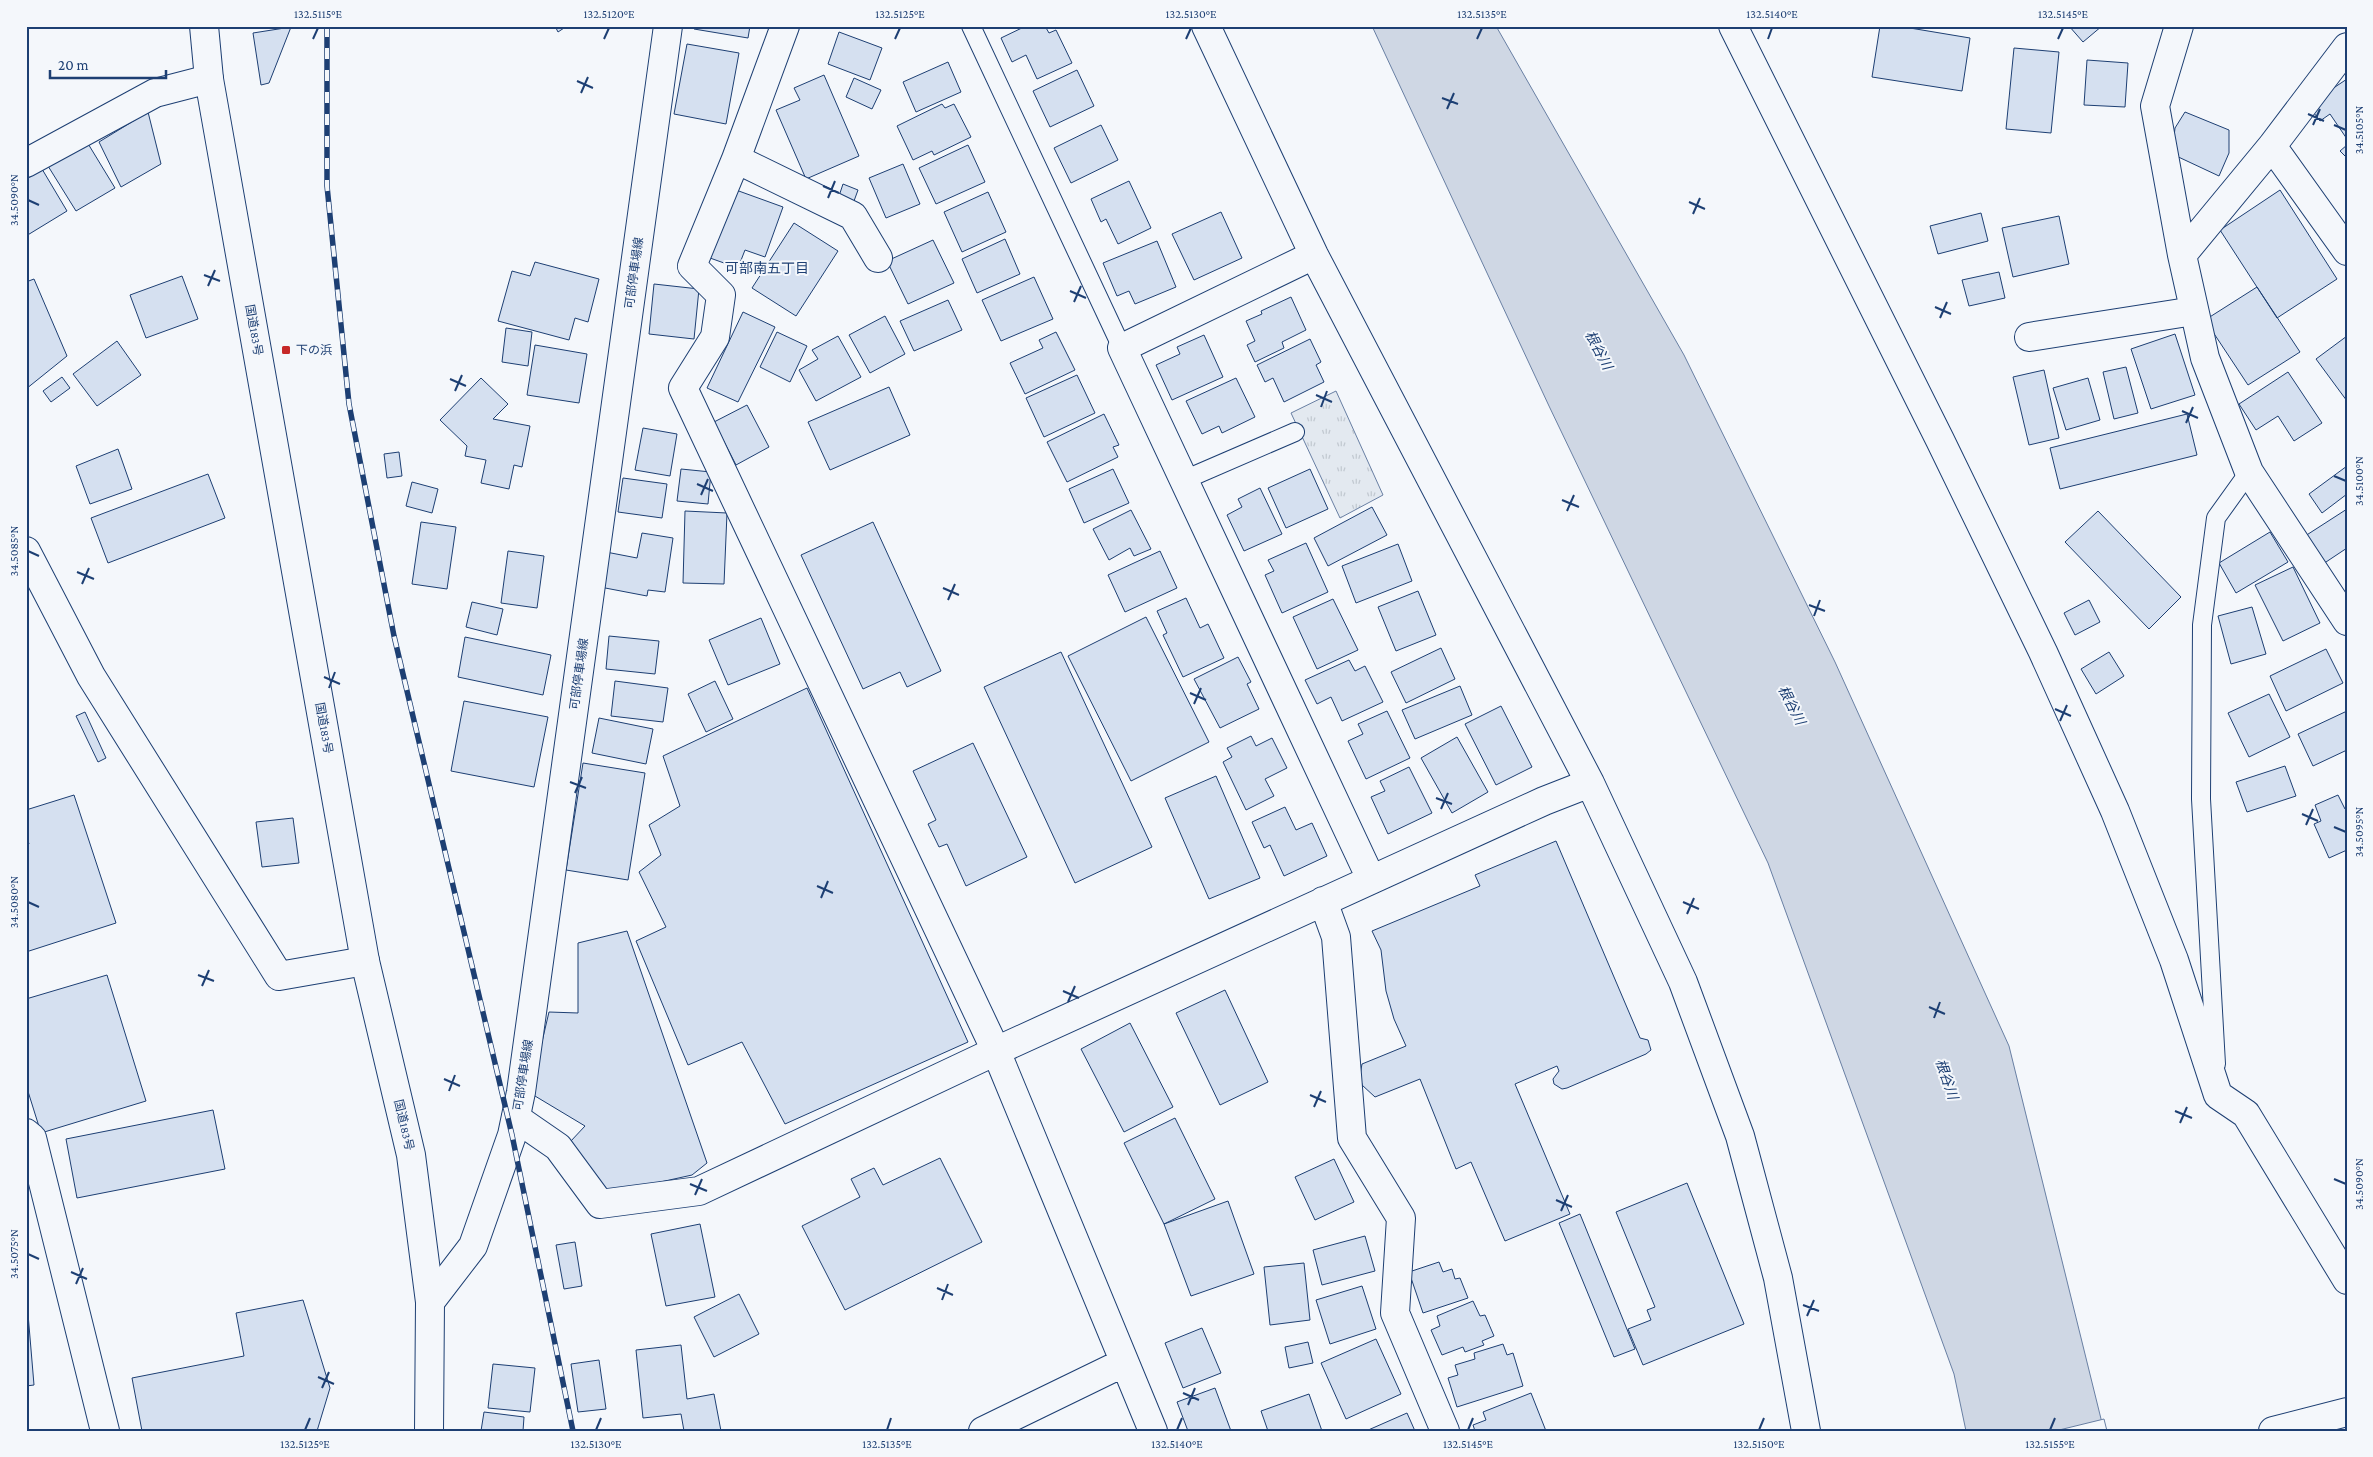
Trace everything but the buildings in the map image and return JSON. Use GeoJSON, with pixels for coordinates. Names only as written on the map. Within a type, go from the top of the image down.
{"type":"FeatureCollection","features":[{"type":"Feature","properties":{"kind":"main road","name":"国道183号"},"geometry":{"type":"LineString","coordinates":[[204,26],[208,79],[365,961],[411,1155],[430,1302],[429,1431]]}},
{"type":"Feature","properties":{"kind":"main road","name":"可部停車場線"},"geometry":{"type":"LineString","coordinates":[[430,1302],[473,1246],[512,1135],[516,1118],[668,26]]}},
{"type":"Feature","properties":{"kind":"main road"},"geometry":{"type":"LineString","coordinates":[[785,26],[736,159],[692,266],[721,295],[715,337],[683,388],[996,1050],[1123,1363],[1153,1431]]}},
{"type":"Feature","properties":{"kind":"main road"},"geometry":{"type":"LineString","coordinates":[[1206,26],[1314,254],[1590,783],[1683,982],[1740,1136],[1778,1278],[1806,1431]]}},
{"type":"Feature","properties":{"kind":"main road"},"geometry":{"type":"LineString","coordinates":[[1733,26],[1940,440],[2075,722],[2115,811],[2174,960],[2218,1094],[2246,1114],[2347,1280]]}},
{"type":"Feature","properties":{"kind":"main road"},"geometry":{"type":"LineString","coordinates":[[2179,26],[2155,106],[2182,256],[2205,358],[2249,472],[2347,621]]}},
{"type":"Feature","properties":{"kind":"main road"},"geometry":{"type":"LineString","coordinates":[[2182,256],[2272,146],[2347,47]]}},
{"type":"Feature","properties":{"kind":"main road"},"geometry":{"type":"LineString","coordinates":[[26,163],[155,94],[208,79]]}},
{"type":"Feature","properties":{"kind":"main road"},"geometry":{"type":"LineString","coordinates":[[2272,146],[2347,251]]}},
{"type":"Feature","properties":{"kind":"main road"},"geometry":{"type":"LineString","coordinates":[[736,159],[853,216],[878,258]]}},
{"type":"Feature","properties":{"kind":"main road"},"geometry":{"type":"LineString","coordinates":[[1314,254],[1122,348],[1371,880]]}},
{"type":"Feature","properties":{"kind":"main road"},"geometry":{"type":"LineString","coordinates":[[2029,337],[2194,311]]}},
{"type":"Feature","properties":{"kind":"main road"},"geometry":{"type":"LineString","coordinates":[[26,550],[91,676],[279,976],[365,961]]}},
{"type":"Feature","properties":{"kind":"main road"},"geometry":{"type":"LineString","coordinates":[[516,1118],[558,1147],[600,1204],[699,1191],[996,1050],[1544,801],[1590,783]]}},
{"type":"Feature","properties":{"kind":"main road"},"geometry":{"type":"LineString","coordinates":[[1323,901],[1336,937],[1352,1138],[1401,1218],[1395,1313],[1445,1431]]}},
{"type":"Feature","properties":{"kind":"main road"},"geometry":{"type":"LineString","coordinates":[[26,1133],[32,1138],[105,1431]]}},
{"type":"Feature","properties":{"kind":"main road"},"geometry":{"type":"LineString","coordinates":[[983,1431],[1123,1363]]}},
{"type":"Feature","properties":{"kind":"main road"},"geometry":{"type":"LineString","coordinates":[[2273,1431],[2347,1412]]}},
{"type":"Feature","properties":{"kind":"lane"},"geometry":{"type":"LineString","coordinates":[[971,26],[1122,348]]}},
{"type":"Feature","properties":{"kind":"lane"},"geometry":{"type":"LineString","coordinates":[[1184,480],[1295,432]]}},
{"type":"Feature","properties":{"kind":"lane"},"geometry":{"type":"LineString","coordinates":[[2218,1094],[2201,799],[2202,625],[2216,518],[2249,472]]}},
{"type":"Feature","properties":{"kind":"green space"},"geometry":{"type":"Polygon","coordinates":[[[1336,391],[1383,495],[1340,518],[1291,413],[1336,391]]]}},
{"type":"Feature","properties":{"kind":"water","name":"根谷川"},"geometry":{"type":"Polygon","coordinates":[[[1372,26],[1496,26],[1684,355],[1835,662],[2009,1046],[2104,1431],[1966,1431],[1954,1374],[1768,863],[1549,406],[1372,26]]]}},
{"type":"Feature","properties":{"kind":"pier"},"geometry":{"type":"Polygon","coordinates":[[[2104,1419],[2107,1431],[2055,1431],[2104,1419]]]}},
{"type":"Feature","properties":{"kind":"railway"},"geometry":{"type":"LineString","coordinates":[[327,26],[327,186],[349,404],[394,636],[512,1135],[573,1431]]}},
{"type":"Feature","properties":{"kind":"place","name":"下の浜"},"geometry":{"type":"Point","coordinates":[286,350]}},
{"type":"Feature","properties":{"kind":"district","name":"可部南五丁目"},"geometry":{"type":"Point","coordinates":[767,268]}}]}
